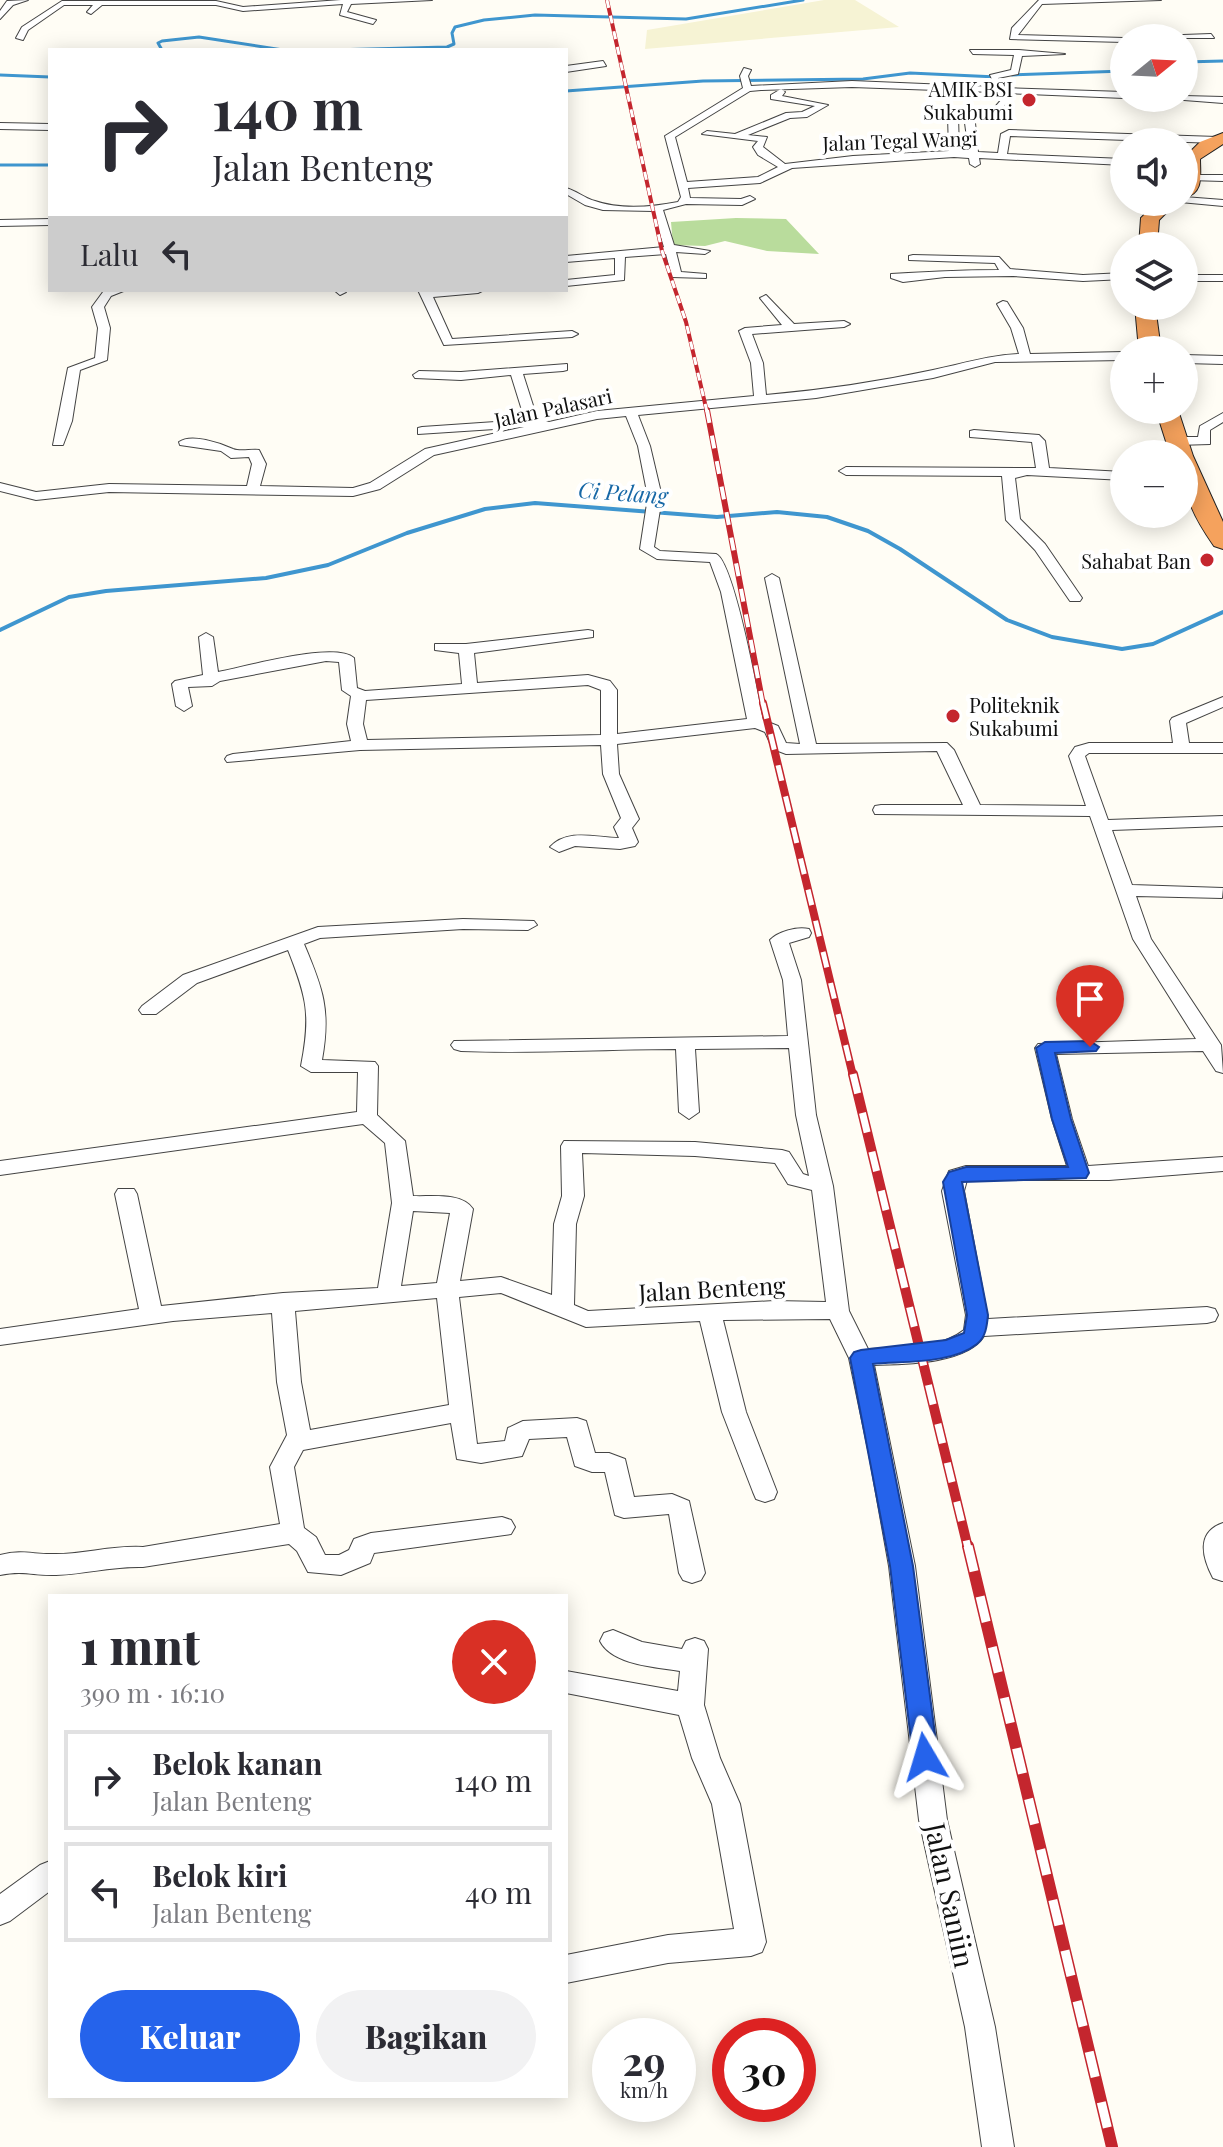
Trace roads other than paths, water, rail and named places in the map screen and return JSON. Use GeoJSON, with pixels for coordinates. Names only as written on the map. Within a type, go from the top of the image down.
{"type":"FeatureCollection","features":[{"type":"Feature","properties":{"kind":"highway"},"geometry":{"type":"LineString","coordinates":[[1198,148],[1221,142]]}},
{"type":"Feature","properties":{"kind":"highway"},"geometry":{"type":"LineString","coordinates":[[1198,496],[1223,541]]}},
{"type":"Feature","properties":{"kind":"street"},"geometry":{"type":"LineString","coordinates":[[0,17],[10,3],[24,0]]}},
{"type":"Feature","properties":{"kind":"street"},"geometry":{"type":"LineString","coordinates":[[13,30],[23,34],[62,1],[216,3],[243,9],[355,1],[428,0]]}},
{"type":"Feature","properties":{"kind":"street"},"geometry":{"type":"LineString","coordinates":[[1006,46],[1041,2],[1157,0]]}},
{"type":"Feature","properties":{"kind":"street"},"geometry":{"type":"LineString","coordinates":[[91,12],[102,1]]}},
{"type":"Feature","properties":{"kind":"street"},"geometry":{"type":"LineString","coordinates":[[355,1],[343,13],[373,22]]}},
{"type":"Feature","properties":{"kind":"street"},"geometry":{"type":"LineString","coordinates":[[1014,34],[1046,31]]}},
{"type":"Feature","properties":{"kind":"street"},"geometry":{"type":"LineString","coordinates":[[1014,34],[1110,39]]}},
{"type":"Feature","properties":{"kind":"street"},"geometry":{"type":"LineString","coordinates":[[1198,36],[1211,36]]}},
{"type":"Feature","properties":{"kind":"street"},"geometry":{"type":"LineString","coordinates":[[973,52],[1061,54]]}},
{"type":"Feature","properties":{"kind":"street"},"geometry":{"type":"LineString","coordinates":[[1004,88],[993,77],[1015,72],[1019,52]]}},
{"type":"Feature","properties":{"kind":"street"},"geometry":{"type":"LineString","coordinates":[[568,69],[603,64]]}},
{"type":"Feature","properties":{"kind":"street"},"geometry":{"type":"LineString","coordinates":[[747,70],[744,76],[748,89]]}},
{"type":"Feature","properties":{"kind":"street"},"geometry":{"type":"LineString","coordinates":[[686,201],[670,136],[748,89],[791,85],[1004,88],[1110,94]]}},
{"type":"Feature","properties":{"kind":"street"},"geometry":{"type":"LineString","coordinates":[[735,137],[783,116],[804,115],[824,105],[774,97],[791,85]]}},
{"type":"Feature","properties":{"kind":"street"},"geometry":{"type":"LineString","coordinates":[[992,88],[1007,98],[993,115]]}},
{"type":"Feature","properties":{"kind":"street"},"geometry":{"type":"LineString","coordinates":[[1198,99],[1223,100]]}},
{"type":"Feature","properties":{"kind":"street"},"geometry":{"type":"LineString","coordinates":[[953,116],[954,154]]}},
{"type":"Feature","properties":{"kind":"street"},"geometry":{"type":"LineString","coordinates":[[970,123],[973,160]]}},
{"type":"Feature","properties":{"kind":"street"},"geometry":{"type":"LineString","coordinates":[[0,126],[48,125]]}},
{"type":"Feature","properties":{"kind":"street"},"geometry":{"type":"LineString","coordinates":[[1002,156],[1006,134],[1014,132],[1221,142]]}},
{"type":"Feature","properties":{"kind":"street"},"geometry":{"type":"LineString","coordinates":[[707,134],[764,139],[758,147],[761,153],[782,166]]}},
{"type":"Feature","properties":{"kind":"street"},"geometry":{"type":"LineString","coordinates":[[1046,145],[1048,158]]}},
{"type":"Feature","properties":{"kind":"street","name":"Jalan Tegal Wangi"},"geometry":{"type":"LineString","coordinates":[[683,185],[760,180],[774,175],[782,166],[815,161],[954,154],[973,160],[1002,156],[1110,161]]}},
{"type":"Feature","properties":{"kind":"street"},"geometry":{"type":"LineString","coordinates":[[1198,177],[1223,178]]}},
{"type":"Feature","properties":{"kind":"street"},"geometry":{"type":"LineString","coordinates":[[568,192],[599,206],[657,207],[686,201],[742,202],[750,199]]}},
{"type":"Feature","properties":{"kind":"street"},"geometry":{"type":"LineString","coordinates":[[1198,201],[1223,203]]}},
{"type":"Feature","properties":{"kind":"street"},"geometry":{"type":"LineString","coordinates":[[657,207],[676,275],[702,276]]}},
{"type":"Feature","properties":{"kind":"street"},"geometry":{"type":"LineString","coordinates":[[0,223],[48,222]]}},
{"type":"Feature","properties":{"kind":"street"},"geometry":{"type":"LineString","coordinates":[[568,259],[669,249],[705,251]]}},
{"type":"Feature","properties":{"kind":"street"},"geometry":{"type":"LineString","coordinates":[[913,258],[998,254],[1003,270],[1011,273]]}},
{"type":"Feature","properties":{"kind":"street"},"geometry":{"type":"LineString","coordinates":[[568,283],[620,278],[620,255]]}},
{"type":"Feature","properties":{"kind":"street"},"geometry":{"type":"LineString","coordinates":[[895,276],[903,279],[945,274],[1011,273],[1110,277]]}},
{"type":"Feature","properties":{"kind":"street"},"geometry":{"type":"LineString","coordinates":[[1198,278],[1223,278]]}},
{"type":"Feature","properties":{"kind":"street"},"geometry":{"type":"LineString","coordinates":[[58,442],[66,421],[74,368],[101,360],[104,328],[98,307],[103,292]]}},
{"type":"Feature","properties":{"kind":"street"},"geometry":{"type":"LineString","coordinates":[[425,292],[447,342],[501,349],[572,334]]}},
{"type":"Feature","properties":{"kind":"street"},"geometry":{"type":"LineString","coordinates":[[766,298],[791,328]]}},
{"type":"Feature","properties":{"kind":"street"},"geometry":{"type":"LineString","coordinates":[[1003,304],[1025,356]]}},
{"type":"Feature","properties":{"kind":"street"},"geometry":{"type":"LineString","coordinates":[[761,401],[757,363],[745,331],[844,324]]}},
{"type":"Feature","properties":{"kind":"street"},"geometry":{"type":"LineString","coordinates":[[1021,342],[1047,345],[1070,355]]}},
{"type":"Feature","properties":{"kind":"street"},"geometry":{"type":"LineString","coordinates":[[422,431],[535,425],[517,372],[501,349]]}},
{"type":"Feature","properties":{"kind":"street","name":"Jalan Palasari"},"geometry":{"type":"LineString","coordinates":[[0,487],[36,496],[109,488],[359,491],[375,486],[430,452],[535,425],[558,425],[597,415],[761,401],[920,376],[988,359],[1110,356]]}},
{"type":"Feature","properties":{"kind":"street"},"geometry":{"type":"LineString","coordinates":[[1198,359],[1223,360]]}},
{"type":"Feature","properties":{"kind":"street"},"geometry":{"type":"LineString","coordinates":[[419,375],[451,376],[563,367]]}},
{"type":"Feature","properties":{"kind":"street"},"geometry":{"type":"LineString","coordinates":[[631,412],[644,446],[655,497],[647,549],[651,553],[716,558],[728,592],[756,723]]}},
{"type":"Feature","properties":{"kind":"street"},"geometry":{"type":"LineString","coordinates":[[1198,448],[1205,441],[1204,429],[1223,417]]}},
{"type":"Feature","properties":{"kind":"street"},"geometry":{"type":"LineString","coordinates":[[974,434],[1035,438],[1039,441],[1043,471]]}},
{"type":"Feature","properties":{"kind":"street"},"geometry":{"type":"LineString","coordinates":[[185,442],[225,448],[231,454],[254,453],[259,464],[252,491]]}},
{"type":"Feature","properties":{"kind":"street"},"geometry":{"type":"LineString","coordinates":[[846,471],[1043,471],[1110,475]]}},
{"type":"Feature","properties":{"kind":"street"},"geometry":{"type":"LineString","coordinates":[[1014,472],[1008,477],[1007,486],[1013,520],[1040,547],[1075,598]]}},
{"type":"Feature","properties":{"kind":"street"},"geometry":{"type":"LineString","coordinates":[[772,578],[809,749]]}},
{"type":"Feature","properties":{"kind":"street"},"geometry":{"type":"LineString","coordinates":[[440,647],[466,649],[588,634]]}},
{"type":"Feature","properties":{"kind":"street"},"geometry":{"type":"LineString","coordinates":[[206,637],[212,681]]}},
{"type":"Feature","properties":{"kind":"street"},"geometry":{"type":"LineString","coordinates":[[466,649],[470,687]]}},
{"type":"Feature","properties":{"kind":"street"},"geometry":{"type":"LineString","coordinates":[[184,706],[180,684],[212,681],[293,661],[341,656],[346,660],[350,690],[359,696],[505,687],[576,678],[605,684],[611,703],[611,774],[630,819],[623,827],[629,842],[617,844],[576,840],[559,847]]}},
{"type":"Feature","properties":{"kind":"street"},"geometry":{"type":"LineString","coordinates":[[359,696],[355,724],[360,745]]}},
{"type":"Feature","properties":{"kind":"street"},"geometry":{"type":"LineString","coordinates":[[1182,748],[1178,721],[1223,702]]}},
{"type":"Feature","properties":{"kind":"street"},"geometry":{"type":"LineString","coordinates":[[233,759],[360,745],[609,740],[756,723],[772,729],[782,748],[941,746],[946,750],[974,810]]}},
{"type":"Feature","properties":{"kind":"street"},"geometry":{"type":"LineString","coordinates":[[1223,748],[1089,748],[1079,751],[1078,760],[1137,928],[1154,962],[1223,1067]]}},
{"type":"Feature","properties":{"kind":"street"},"geometry":{"type":"LineString","coordinates":[[881,810],[974,810],[1098,818],[1223,821]]}},
{"type":"Feature","properties":{"kind":"street"},"geometry":{"type":"LineString","coordinates":[[1124,890],[1222,893]]}},
{"type":"Feature","properties":{"kind":"street"},"geometry":{"type":"LineString","coordinates":[[149,1010],[190,979],[318,933],[357,929],[528,925]]}},
{"type":"Feature","properties":{"kind":"street"},"geometry":{"type":"LineString","coordinates":[[802,933],[779,940],[792,980],[806,1115],[822,1186],[838,1311],[861,1358],[949,1348],[971,1338],[977,1328],[953,1191],[956,1176],[966,1173],[1080,1173],[1223,1164]]}},
{"type":"Feature","properties":{"kind":"street"},"geometry":{"type":"LineString","coordinates":[[293,940],[315,993],[317,1035],[311,1066],[368,1066],[367,1117]]}},
{"type":"Feature","properties":{"kind":"street"},"geometry":{"type":"LineString","coordinates":[[685,1042],[689,1112]]}},
{"type":"Feature","properties":{"kind":"street"},"geometry":{"type":"LineString","coordinates":[[461,1045],[514,1047],[563,1043],[798,1042]]}},
{"type":"Feature","properties":{"kind":"street"},"geometry":{"type":"LineString","coordinates":[[1080,1173],[1062,1119],[1045,1048],[1211,1045]]}},
{"type":"Feature","properties":{"kind":"street"},"geometry":{"type":"LineString","coordinates":[[0,1168],[367,1117],[395,1141],[403,1203],[388,1294]]}},
{"type":"Feature","properties":{"kind":"street"},"geometry":{"type":"LineString","coordinates":[[563,1310],[565,1224],[573,1196],[571,1146],[695,1149],[782,1157],[795,1179],[822,1186]]}},
{"type":"Feature","properties":{"kind":"street"},"geometry":{"type":"LineString","coordinates":[[126,1194],[152,1315]]}},
{"type":"Feature","properties":{"kind":"street"},"geometry":{"type":"LineString","coordinates":[[403,1203],[461,1207],[447,1288],[464,1447],[471,1455],[513,1449],[517,1444],[517,1434],[523,1430],[577,1427],[584,1459],[616,1466],[624,1508],[672,1504],[680,1508],[692,1573]]}},
{"type":"Feature","properties":{"kind":"street","name":"Jalan Benteng"},"geometry":{"type":"LineString","coordinates":[[0,1337],[152,1315],[283,1301],[510,1286],[586,1319],[710,1315],[774,1309],[838,1311]]}},
{"type":"Feature","properties":{"kind":"street"},"geometry":{"type":"LineString","coordinates":[[0,1565],[32,1559],[54,1565],[120,1556],[156,1556],[283,1537],[290,1531],[293,1525],[282,1467],[299,1435],[289,1382],[283,1301]]}},
{"type":"Feature","properties":{"kind":"street"},"geometry":{"type":"LineString","coordinates":[[710,1315],[734,1412],[765,1492]]}},
{"type":"Feature","properties":{"kind":"street"},"geometry":{"type":"LineString","coordinates":[[977,1328],[1207,1315]]}},
{"type":"Feature","properties":{"kind":"street","name":"Jalan Saniin"},"geometry":{"type":"LineString","coordinates":[[861,1358],[902,1566],[933,1820],[980,2027],[998,2147]]}},
{"type":"Feature","properties":{"kind":"street"},"geometry":{"type":"LineString","coordinates":[[296,1442],[460,1412]]}},
{"type":"Feature","properties":{"kind":"street"},"geometry":{"type":"LineString","coordinates":[[290,1531],[307,1544],[317,1565],[332,1566],[354,1561],[361,1556],[363,1546],[371,1543],[502,1527]]}},
{"type":"Feature","properties":{"kind":"street"},"geometry":{"type":"LineString","coordinates":[[1222,1571],[1216,1538],[1223,1533]]}},
{"type":"Feature","properties":{"kind":"street"},"geometry":{"type":"LineString","coordinates":[[568,1969],[668,1949],[751,1942],[726,1804],[706,1758],[690,1705],[694,1656],[638,1653],[613,1641]]}},
{"type":"Feature","properties":{"kind":"street"},"geometry":{"type":"LineString","coordinates":[[568,1682],[690,1705]]}},
{"type":"Feature","properties":{"kind":"street"},"geometry":{"type":"LineString","coordinates":[[0,1911],[48,1875]]}},
{"type":"Feature","properties":{"kind":"waterway"},"geometry":{"type":"LineString","coordinates":[[408,48],[447,47],[454,44],[452,33],[455,27],[484,20],[535,15],[686,19],[803,0]]}},
{"type":"Feature","properties":{"kind":"waterway"},"geometry":{"type":"LineString","coordinates":[[161,48],[158,43],[162,41],[199,37],[270,48]]}},
{"type":"Feature","properties":{"kind":"waterway"},"geometry":{"type":"LineString","coordinates":[[1198,62],[1223,61]]}},
{"type":"Feature","properties":{"kind":"waterway"},"geometry":{"type":"LineString","coordinates":[[1012,75],[1110,72]]}},
{"type":"Feature","properties":{"kind":"waterway"},"geometry":{"type":"LineString","coordinates":[[568,91],[703,81],[863,79],[910,73],[997,77]]}},
{"type":"Feature","properties":{"kind":"waterway"},"geometry":{"type":"LineString","coordinates":[[0,75],[48,77]]}},
{"type":"Feature","properties":{"kind":"waterway"},"geometry":{"type":"LineString","coordinates":[[0,165],[48,165]]}},
{"type":"Feature","properties":{"kind":"waterway","name":"Ci Pelang"},"geometry":{"type":"LineString","coordinates":[[0,630],[69,597],[106,591],[266,578],[328,565],[407,533],[485,509],[535,503],[717,517],[777,512],[827,517],[868,531],[900,549],[1007,620],[1052,637],[1122,649],[1153,644],[1223,612]]}},
{"type":"Feature","properties":{"kind":"railway"},"geometry":{"type":"LineString","coordinates":[[607,0],[662,251],[686,322],[707,412]]}},
{"type":"Feature","properties":{"kind":"railway"},"geometry":{"type":"LineString","coordinates":[[707,410],[763,705]]}},
{"type":"Feature","properties":{"kind":"railway"},"geometry":{"type":"LineString","coordinates":[[763,703],[853,1076]]}},
{"type":"Feature","properties":{"kind":"railway"},"geometry":{"type":"LineString","coordinates":[[853,1074],[968,1548]]}},
{"type":"Feature","properties":{"kind":"railway"},"geometry":{"type":"LineString","coordinates":[[968,1546],[1112,2147]]}},
{"type":"Feature","properties":{"kind":"place","name":"AMIK BSI Sukabumi"},"geometry":{"type":"Point","coordinates":[1029,100]}},
{"type":"Feature","properties":{"kind":"place","name":"Sahabat Ban"},"geometry":{"type":"Point","coordinates":[1207,560]}},
{"type":"Feature","properties":{"kind":"place","name":"Politeknik Sukabumi"},"geometry":{"type":"Point","coordinates":[953,716]}}]}
